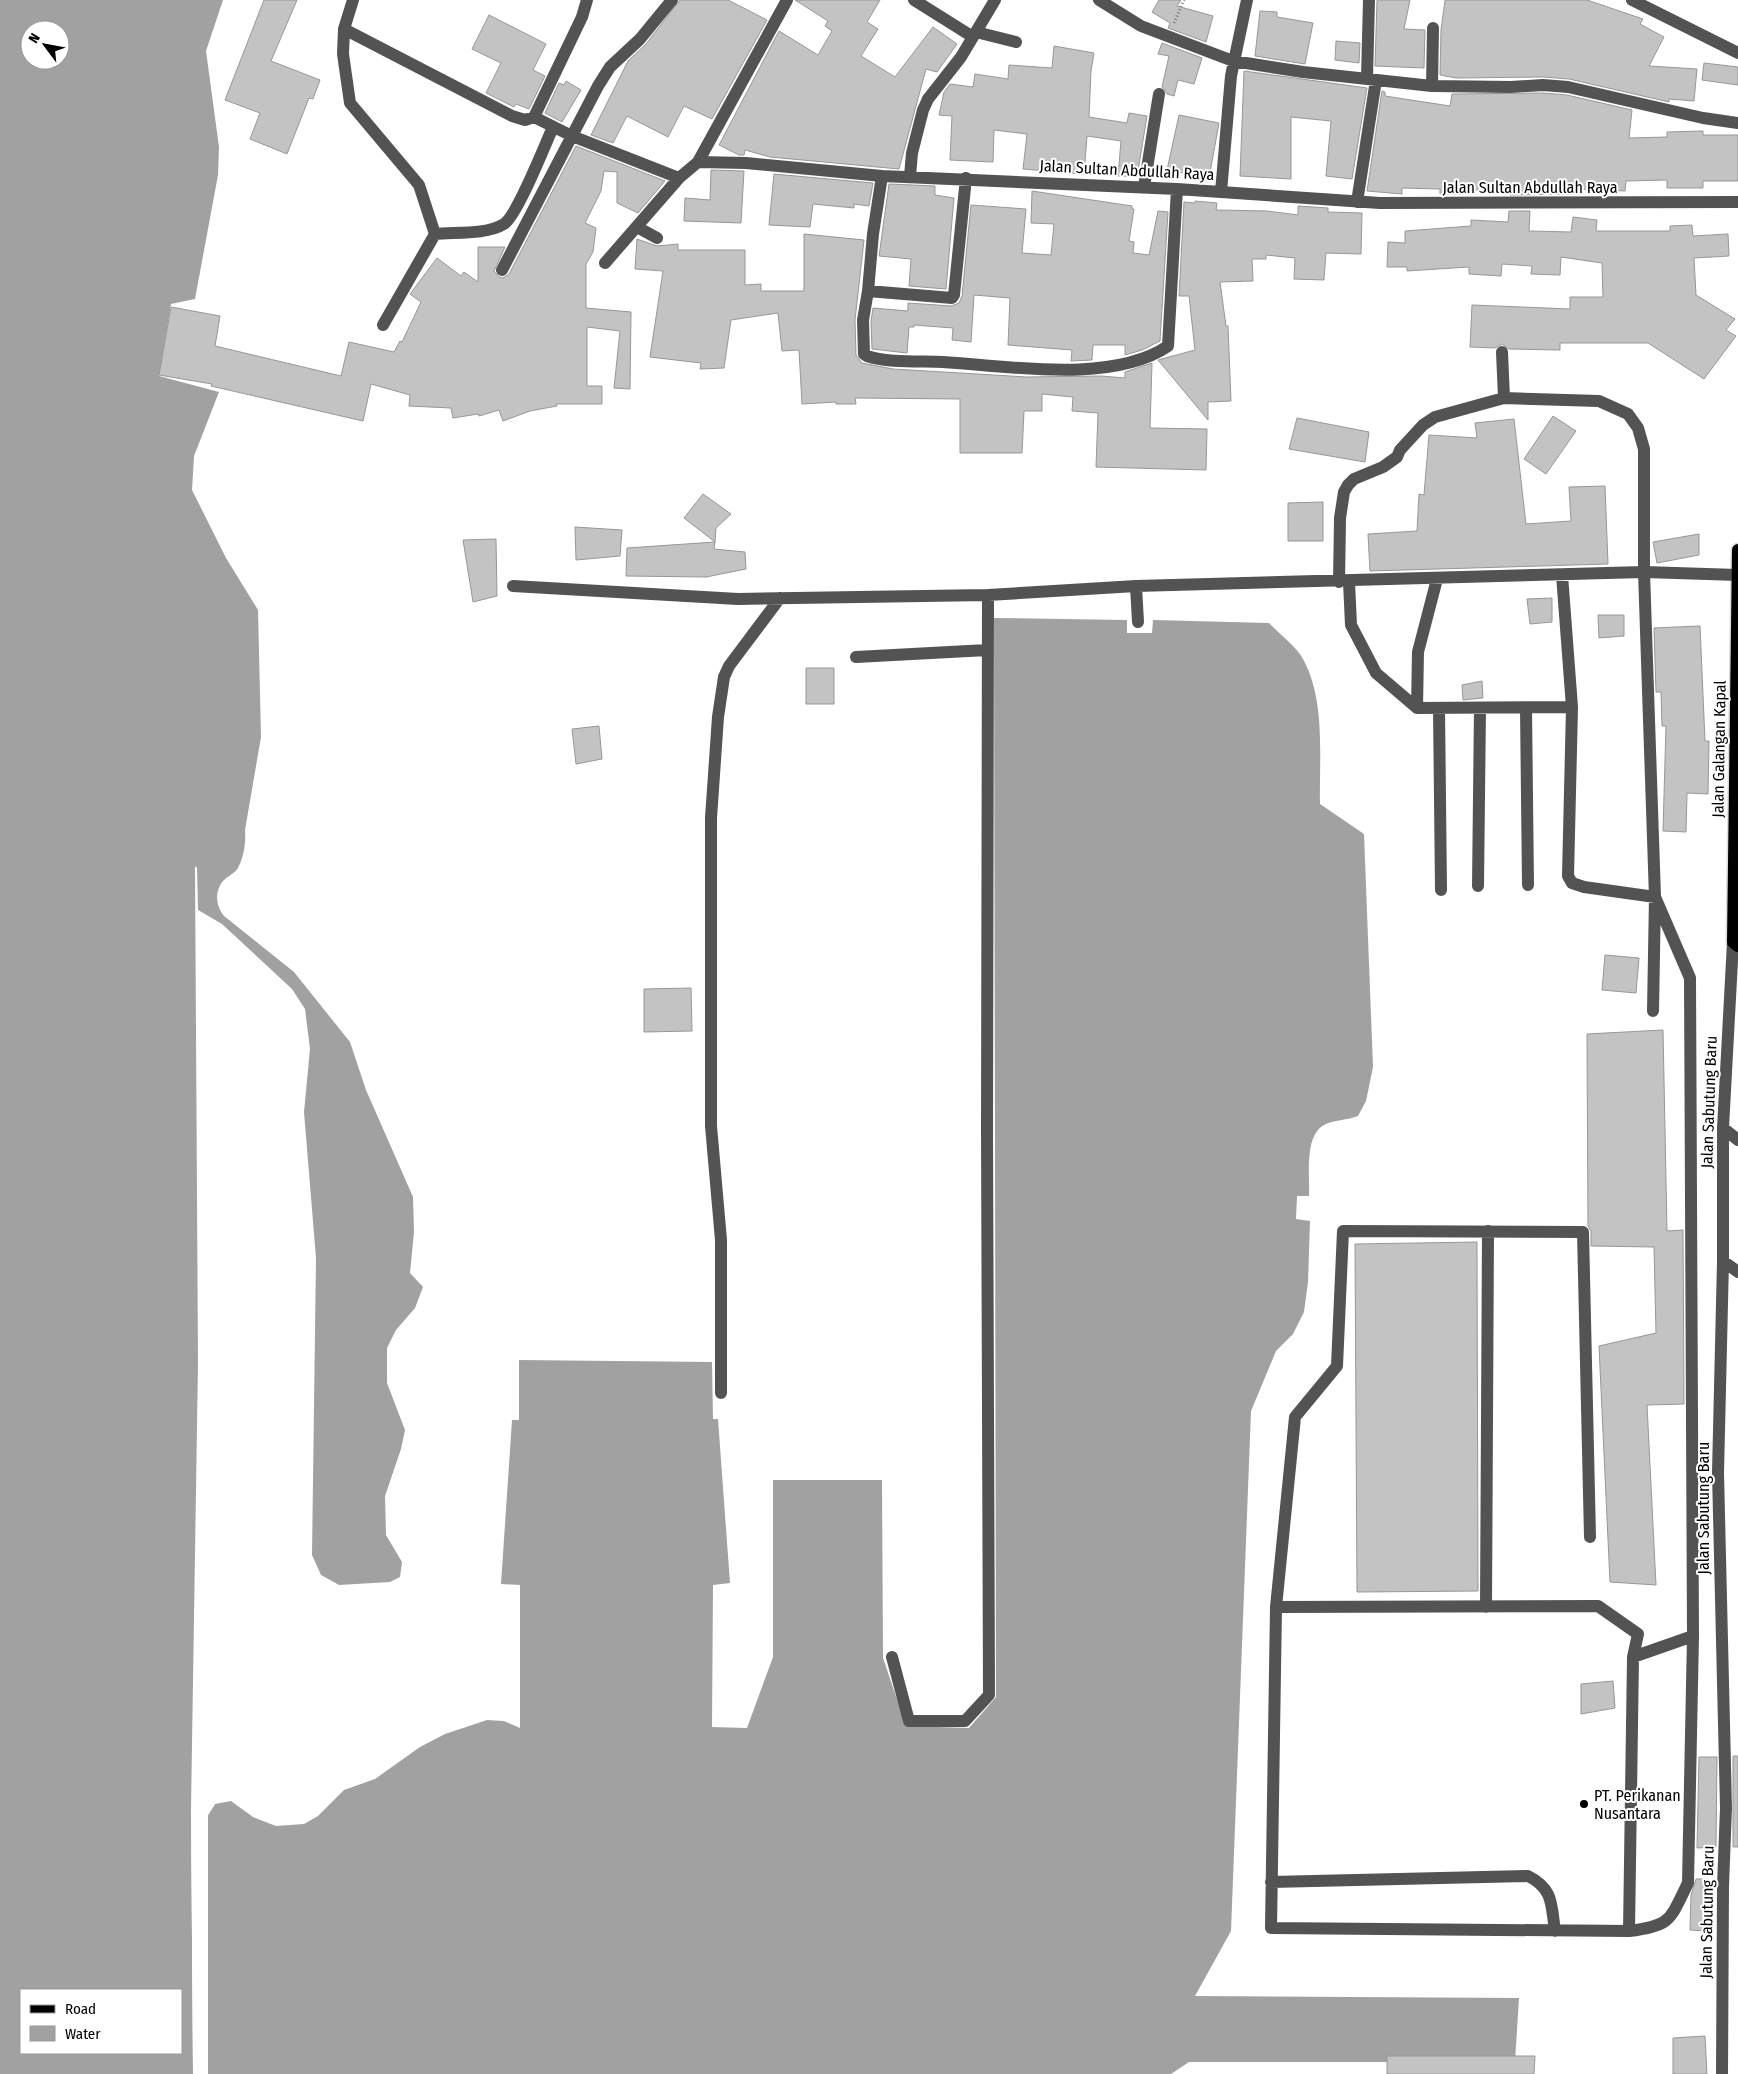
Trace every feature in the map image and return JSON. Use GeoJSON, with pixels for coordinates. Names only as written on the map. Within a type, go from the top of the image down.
{"type":"FeatureCollection","features":[{"type":"Feature","properties":{"kind":"main road","name":"Jalan Galangan Kapal"},"geometry":{"type":"LineString","coordinates":[[1736,944],[1738,550]]}},
{"type":"Feature","properties":{"kind":"street"},"geometry":{"type":"LineString","coordinates":[[353,0],[344,30],[343,54],[350,103],[418,184],[435,234],[383,325]]}},
{"type":"Feature","properties":{"kind":"street"},"geometry":{"type":"LineString","coordinates":[[344,30],[512,116],[525,120],[534,117],[582,17],[587,0]]}},
{"type":"Feature","properties":{"kind":"street"},"geometry":{"type":"LineString","coordinates":[[502,270],[598,86],[610,67],[640,39],[670,0]]}},
{"type":"Feature","properties":{"kind":"street"},"geometry":{"type":"LineString","coordinates":[[606,262],[679,178],[698,162],[787,0]]}},
{"type":"Feature","properties":{"kind":"street"},"geometry":{"type":"LineString","coordinates":[[914,0],[975,34],[1016,42]]}},
{"type":"Feature","properties":{"kind":"street"},"geometry":{"type":"LineString","coordinates":[[910,176],[912,153],[923,110],[928,99],[961,57],[995,0]]}},
{"type":"Feature","properties":{"kind":"street"},"geometry":{"type":"LineString","coordinates":[[1098,0],[1141,26],[1168,34],[1233,61],[1303,72],[1432,86],[1511,87],[1543,85],[1568,87],[1703,118],[1738,123]]}},
{"type":"Feature","properties":{"kind":"street"},"geometry":{"type":"LineString","coordinates":[[1221,192],[1233,61],[1247,0]]}},
{"type":"Feature","properties":{"kind":"street"},"geometry":{"type":"LineString","coordinates":[[1358,202],[1372,79],[1369,0]]}},
{"type":"Feature","properties":{"kind":"street"},"geometry":{"type":"LineString","coordinates":[[1632,0],[1738,53]]}},
{"type":"Feature","properties":{"kind":"street"},"geometry":{"type":"LineString","coordinates":[[1432,86],[1433,28]]}},
{"type":"Feature","properties":{"kind":"street"},"geometry":{"type":"LineString","coordinates":[[1144,187],[1159,94]]}},
{"type":"Feature","properties":{"kind":"street"},"geometry":{"type":"LineString","coordinates":[[534,117],[572,136],[679,178]]}},
{"type":"Feature","properties":{"kind":"street"},"geometry":{"type":"LineString","coordinates":[[435,234],[494,229],[506,223],[516,207],[553,127]]}},
{"type":"Feature","properties":{"kind":"street","name":"Jalan Sultan Abdullah Raya"},"geometry":{"type":"LineString","coordinates":[[698,162],[746,163],[882,176],[1177,188],[1358,202],[1738,202]]}},
{"type":"Feature","properties":{"kind":"street"},"geometry":{"type":"LineString","coordinates":[[882,176],[863,320],[864,354],[868,357],[1085,369],[1140,360],[1158,354],[1168,346],[1177,188]]}},
{"type":"Feature","properties":{"kind":"street"},"geometry":{"type":"LineString","coordinates":[[868,291],[952,298],[954,296],[966,178]]}},
{"type":"Feature","properties":{"kind":"street"},"geometry":{"type":"LineString","coordinates":[[637,227],[657,238]]}},
{"type":"Feature","properties":{"kind":"street"},"geometry":{"type":"LineString","coordinates":[[1502,352],[1504,398]]}},
{"type":"Feature","properties":{"kind":"street"},"geometry":{"type":"LineString","coordinates":[[1572,707],[1417,708],[1376,673],[1351,625],[1344,582],[1340,518],[1344,492],[1354,479],[1382,467],[1397,457],[1400,450],[1423,425],[1435,417],[1504,398],[1599,401],[1628,414],[1638,428],[1644,449],[1644,572],[1655,897],[1654,1011]]}},
{"type":"Feature","properties":{"kind":"street"},"geometry":{"type":"LineString","coordinates":[[513,586],[738,599],[988,595],[1136,586],[1344,582],[1644,572],[1738,575]]}},
{"type":"Feature","properties":{"kind":"street"},"geometry":{"type":"LineString","coordinates":[[1562,574],[1572,707],[1568,876],[1572,883],[1584,887],[1655,897]]}},
{"type":"Feature","properties":{"kind":"street"},"geometry":{"type":"LineString","coordinates":[[1417,708],[1418,652],[1437,579]]}},
{"type":"Feature","properties":{"kind":"street"},"geometry":{"type":"LineString","coordinates":[[1136,586],[1138,622]]}},
{"type":"Feature","properties":{"kind":"street"},"geometry":{"type":"LineString","coordinates":[[892,1657],[909,1721],[965,1720],[989,1695],[988,595]]}},
{"type":"Feature","properties":{"kind":"street"},"geometry":{"type":"LineString","coordinates":[[721,1393],[721,1240],[711,1126],[711,818],[718,717],[724,677],[729,666],[780,598]]}},
{"type":"Feature","properties":{"kind":"street"},"geometry":{"type":"LineString","coordinates":[[856,657],[987,650]]}},
{"type":"Feature","properties":{"kind":"street"},"geometry":{"type":"LineString","coordinates":[[1439,708],[1440,890]]}},
{"type":"Feature","properties":{"kind":"street"},"geometry":{"type":"LineString","coordinates":[[1478,886],[1480,708]]}},
{"type":"Feature","properties":{"kind":"street"},"geometry":{"type":"LineString","coordinates":[[1526,708],[1528,885]]}},
{"type":"Feature","properties":{"kind":"street"},"geometry":{"type":"LineString","coordinates":[[1590,1537],[1583,1232],[1343,1230],[1337,1366],[1295,1416],[1276,1607],[1270,1928],[1629,1931],[1656,1928],[1670,1918],[1688,1883],[1693,1636],[1690,978],[1655,897]]}},
{"type":"Feature","properties":{"kind":"street","name":"Jalan Sabutung Baru"},"geometry":{"type":"LineString","coordinates":[[1722,2074],[1723,1886],[1732,1808],[1718,1473],[1724,1261],[1723,1128],[1736,944]]}},
{"type":"Feature","properties":{"kind":"street"},"geometry":{"type":"LineString","coordinates":[[1723,1128],[1738,1140]]}},
{"type":"Feature","properties":{"kind":"street"},"geometry":{"type":"LineString","coordinates":[[1486,1607],[1488,1231]]}},
{"type":"Feature","properties":{"kind":"street"},"geometry":{"type":"LineString","coordinates":[[1724,1261],[1738,1272]]}},
{"type":"Feature","properties":{"kind":"street"},"geometry":{"type":"LineString","coordinates":[[1276,1607],[1598,1606],[1638,1634],[1633,1656],[1629,1931]]}},
{"type":"Feature","properties":{"kind":"street"},"geometry":{"type":"LineString","coordinates":[[1633,1656],[1693,1636]]}},
{"type":"Feature","properties":{"kind":"street"},"geometry":{"type":"LineString","coordinates":[[1272,1882],[1528,1876],[1538,1881],[1549,1892],[1555,1930]]}},
{"type":"Feature","properties":{"kind":"path"},"geometry":{"type":"LineString","coordinates":[[1168,34],[1184,0]]}},
{"type":"Feature","properties":{"kind":"water"},"geometry":{"type":"Polygon","coordinates":[[[0,0],[223,0],[206,51],[219,147],[218,175],[195,299],[171,304],[159,376],[219,392],[194,456],[192,490],[226,558],[258,610],[261,737],[245,830],[243,854],[237,870],[220,885],[217,899],[219,908],[224,916],[294,972],[350,1042],[366,1090],[413,1197],[414,1232],[410,1273],[423,1287],[415,1308],[396,1330],[387,1348],[387,1383],[405,1430],[401,1449],[385,1496],[386,1535],[402,1562],[400,1577],[390,1582],[339,1585],[321,1575],[312,1555],[316,1258],[304,1112],[310,1049],[305,1009],[292,989],[222,924],[198,910],[197,868],[195,866],[198,1363],[191,1808],[193,2074],[0,2074],[0,0]]]}},
{"type":"Feature","properties":{"kind":"water"},"geometry":{"type":"Polygon","coordinates":[[[994,618],[1127,620],[1127,633],[1152,633],[1153,620],[1269,623],[1300,654],[1310,675],[1315,693],[1320,730],[1320,804],[1364,834],[1373,1067],[1366,1101],[1358,1116],[1324,1125],[1313,1138],[1309,1157],[1309,1196],[1297,1196],[1296,1219],[1310,1221],[1308,1282],[1304,1312],[1293,1334],[1276,1351],[1251,1411],[1231,1931],[1195,1996],[1519,1998],[1515,2062],[1189,2062],[1171,2074],[208,2074],[208,1815],[215,1804],[231,1801],[253,1817],[276,1826],[304,1824],[318,1816],[344,1790],[375,1779],[420,1747],[445,1734],[487,1720],[504,1721],[520,1728],[520,1585],[501,1584],[512,1420],[519,1420],[519,1360],[712,1362],[713,1419],[718,1419],[730,1583],[713,1585],[712,1727],[747,1728],[773,1657],[773,1480],[882,1480],[883,1658],[906,1726],[969,1728],[996,1697],[994,618]]]}},
{"type":"Feature","properties":{"kind":"pier"},"geometry":{"type":"Polygon","coordinates":[[[215,1804],[208,1815],[208,2074],[206,2074],[205,1815],[211,1805],[215,1804]]]}},
{"type":"Feature","properties":{"kind":"pier"},"geometry":{"type":"Polygon","coordinates":[[[191,1808],[194,1808],[196,2074],[193,2074],[191,1808]]]}},
{"type":"Feature","properties":{"kind":"building"},"geometry":{"type":"Polygon","coordinates":[[[264,0],[297,0],[271,61],[320,80],[313,99],[309,98],[287,154],[250,139],[260,113],[225,100],[264,0]]]}},
{"type":"Feature","properties":{"kind":"building"},"geometry":{"type":"Polygon","coordinates":[[[680,0],[728,0],[767,20],[712,119],[684,106],[668,137],[627,116],[613,143],[591,135],[628,61],[646,44],[680,0]]]}},
{"type":"Feature","properties":{"kind":"building"},"geometry":{"type":"Polygon","coordinates":[[[795,0],[880,0],[867,22],[878,29],[861,56],[895,77],[933,27],[957,44],[937,72],[926,69],[899,169],[770,157],[745,150],[744,155],[739,155],[719,145],[779,31],[818,55],[832,31],[825,26],[828,21],[795,0]]]}},
{"type":"Feature","properties":{"kind":"building"},"geometry":{"type":"Polygon","coordinates":[[[1159,0],[1181,0],[1177,6],[1213,16],[1206,42],[1168,28],[1170,23],[1152,12],[1159,0]]]}},
{"type":"Feature","properties":{"kind":"building"},"geometry":{"type":"Polygon","coordinates":[[[1377,0],[1410,0],[1404,29],[1425,30],[1424,68],[1375,66],[1377,0]]]}},
{"type":"Feature","properties":{"kind":"building"},"geometry":{"type":"Polygon","coordinates":[[[1445,0],[1587,0],[1643,19],[1640,24],[1664,37],[1649,66],[1697,69],[1694,101],[1669,99],[1669,102],[1569,79],[1543,77],[1456,78],[1440,75],[1441,30],[1445,0]]]}},
{"type":"Feature","properties":{"kind":"building"},"geometry":{"type":"Polygon","coordinates":[[[1260,11],[1277,12],[1277,17],[1313,23],[1305,64],[1255,56],[1260,11]]]}},
{"type":"Feature","properties":{"kind":"building"},"geometry":{"type":"Polygon","coordinates":[[[489,15],[546,44],[533,70],[545,76],[529,109],[516,104],[514,107],[486,93],[501,63],[472,49],[489,15]]]}},
{"type":"Feature","properties":{"kind":"building"},"geometry":{"type":"Polygon","coordinates":[[[1336,41],[1360,43],[1359,63],[1335,60],[1336,41]]]}},
{"type":"Feature","properties":{"kind":"building"},"geometry":{"type":"Polygon","coordinates":[[[1162,43],[1202,58],[1194,84],[1178,80],[1174,96],[1167,94],[1162,87],[1169,56],[1158,54],[1162,43]]]}},
{"type":"Feature","properties":{"kind":"building"},"geometry":{"type":"Polygon","coordinates":[[[1054,46],[1094,53],[1091,71],[1089,117],[1127,123],[1129,113],[1147,116],[1137,177],[1118,176],[1121,141],[1087,136],[1084,174],[1023,169],[1027,134],[994,130],[993,162],[950,160],[952,116],[939,115],[944,92],[950,84],[973,87],[975,74],[1008,79],[1009,65],[1052,68],[1054,46]]]}},
{"type":"Feature","properties":{"kind":"building"},"geometry":{"type":"Polygon","coordinates":[[[1704,63],[1738,67],[1738,85],[1702,80],[1704,63]]]}},
{"type":"Feature","properties":{"kind":"building"},"geometry":{"type":"Polygon","coordinates":[[[1244,71],[1367,88],[1352,179],[1326,176],[1331,121],[1291,117],[1291,179],[1240,176],[1244,71]]]}},
{"type":"Feature","properties":{"kind":"building"},"geometry":{"type":"Polygon","coordinates":[[[566,81],[581,90],[562,122],[545,113],[559,83],[564,85],[566,81]]]}},
{"type":"Feature","properties":{"kind":"building"},"geometry":{"type":"Polygon","coordinates":[[[1382,91],[1385,92],[1385,96],[1450,106],[1452,94],[1543,93],[1567,95],[1632,110],[1629,138],[1667,137],[1667,132],[1703,131],[1703,135],[1738,135],[1738,181],[1703,181],[1703,188],[1667,188],[1667,180],[1626,181],[1625,191],[1581,189],[1580,194],[1510,195],[1509,190],[1461,190],[1461,194],[1440,194],[1440,189],[1402,188],[1402,194],[1367,191],[1382,91]]]}},
{"type":"Feature","properties":{"kind":"building"},"geometry":{"type":"Polygon","coordinates":[[[1179,115],[1219,123],[1209,178],[1167,170],[1179,115]]]}},
{"type":"Feature","properties":{"kind":"building"},"geometry":{"type":"Polygon","coordinates":[[[576,146],[665,181],[638,213],[617,203],[617,172],[604,171],[601,191],[585,223],[596,228],[593,252],[586,264],[586,308],[631,312],[630,389],[614,388],[620,331],[587,327],[587,386],[602,386],[602,404],[556,404],[557,406],[530,411],[503,421],[499,410],[479,416],[478,414],[453,418],[451,408],[409,406],[410,395],[371,384],[363,421],[211,386],[212,384],[159,375],[171,307],[220,316],[215,346],[341,376],[349,342],[394,352],[400,341],[402,342],[421,302],[410,294],[437,258],[461,276],[464,272],[478,282],[478,247],[505,247],[494,271],[499,277],[503,278],[509,274],[576,146]]]}},
{"type":"Feature","properties":{"kind":"building"},"geometry":{"type":"Polygon","coordinates":[[[711,170],[744,171],[741,223],[684,221],[685,198],[710,200],[711,170]]]}},
{"type":"Feature","properties":{"kind":"building"},"geometry":{"type":"Polygon","coordinates":[[[774,174],[873,183],[869,206],[854,204],[854,208],[813,204],[810,227],[769,225],[774,174]]]}},
{"type":"Feature","properties":{"kind":"building"},"geometry":{"type":"Polygon","coordinates":[[[889,184],[935,186],[935,195],[954,198],[946,289],[909,286],[911,259],[879,256],[889,184]]]}},
{"type":"Feature","properties":{"kind":"building"},"geometry":{"type":"Polygon","coordinates":[[[1032,191],[1132,206],[1132,209],[1134,209],[1129,241],[1134,242],[1133,253],[1149,255],[1158,211],[1168,212],[1160,341],[1142,350],[1125,355],[1125,345],[1093,345],[1092,360],[1071,361],[1072,350],[1008,345],[1010,298],[974,295],[971,342],[952,340],[953,328],[914,325],[914,327],[909,327],[907,353],[872,349],[871,321],[873,308],[908,311],[908,303],[951,306],[959,303],[962,296],[971,205],[1026,209],[1022,253],[1051,255],[1054,224],[1031,223],[1032,191]]]}},
{"type":"Feature","properties":{"kind":"building"},"geometry":{"type":"Polygon","coordinates":[[[1195,201],[1217,203],[1216,210],[1267,211],[1298,215],[1298,206],[1328,208],[1328,212],[1362,213],[1361,254],[1326,253],[1324,280],[1294,279],[1295,258],[1266,255],[1266,259],[1252,259],[1253,281],[1220,282],[1226,326],[1228,326],[1231,401],[1208,402],[1208,420],[1158,360],[1195,350],[1189,296],[1179,296],[1184,202],[1195,203],[1195,201]]]}},
{"type":"Feature","properties":{"kind":"building"},"geometry":{"type":"Polygon","coordinates":[[[1509,211],[1530,211],[1529,231],[1571,232],[1573,217],[1597,220],[1596,231],[1670,231],[1670,226],[1692,225],[1693,236],[1728,234],[1729,256],[1694,258],[1696,295],[1735,319],[1726,330],[1736,336],[1704,379],[1648,343],[1560,343],[1560,350],[1509,349],[1502,344],[1495,348],[1470,347],[1472,305],[1570,309],[1570,297],[1603,297],[1602,263],[1561,257],[1560,275],[1531,274],[1532,266],[1502,264],[1501,276],[1469,274],[1469,267],[1407,271],[1407,267],[1387,267],[1388,242],[1405,243],[1405,231],[1471,226],[1471,220],[1508,222],[1509,211]]]}},
{"type":"Feature","properties":{"kind":"building"},"geometry":{"type":"Polygon","coordinates":[[[804,234],[864,240],[855,320],[856,355],[862,363],[893,369],[1027,377],[1101,376],[1125,378],[1125,372],[1152,363],[1150,428],[1207,429],[1206,470],[1096,467],[1098,413],[1072,411],[1073,397],[1042,394],[1042,411],[1024,411],[1022,453],[960,453],[960,399],[855,398],[856,404],[836,404],[836,402],[802,404],[799,350],[782,351],[778,313],[731,320],[724,368],[700,369],[701,363],[650,357],[663,271],[635,269],[637,239],[657,246],[678,244],[678,250],[745,250],[745,285],[761,284],[761,291],[804,291],[804,234]]]}},
{"type":"Feature","properties":{"kind":"building"},"geometry":{"type":"Polygon","coordinates":[[[1553,416],[1576,431],[1546,474],[1524,459],[1553,416]]]}},
{"type":"Feature","properties":{"kind":"building"},"geometry":{"type":"Polygon","coordinates":[[[1297,418],[1369,432],[1365,462],[1289,449],[1297,418]]]}},
{"type":"Feature","properties":{"kind":"building"},"geometry":{"type":"Polygon","coordinates":[[[1514,419],[1526,524],[1571,521],[1569,487],[1605,486],[1608,564],[1370,571],[1368,534],[1417,531],[1419,494],[1424,495],[1429,435],[1477,438],[1475,423],[1514,419]]]}},
{"type":"Feature","properties":{"kind":"building"},"geometry":{"type":"Polygon","coordinates":[[[703,494],[731,514],[716,528],[715,542],[684,518],[703,494]]]}},
{"type":"Feature","properties":{"kind":"building"},"geometry":{"type":"Polygon","coordinates":[[[1323,502],[1323,541],[1288,541],[1288,503],[1323,502]]]}},
{"type":"Feature","properties":{"kind":"building"},"geometry":{"type":"Polygon","coordinates":[[[575,527],[622,530],[620,556],[576,560],[575,527]]]}},
{"type":"Feature","properties":{"kind":"building"},"geometry":{"type":"Polygon","coordinates":[[[1699,534],[1699,555],[1657,563],[1653,542],[1699,534]]]}},
{"type":"Feature","properties":{"kind":"building"},"geometry":{"type":"Polygon","coordinates":[[[496,539],[497,596],[473,602],[463,540],[496,539]]]}},
{"type":"Feature","properties":{"kind":"building"},"geometry":{"type":"Polygon","coordinates":[[[715,542],[714,549],[745,552],[746,569],[706,577],[626,576],[627,548],[715,542]]]}},
{"type":"Feature","properties":{"kind":"building"},"geometry":{"type":"Polygon","coordinates":[[[1552,598],[1552,622],[1530,624],[1527,599],[1552,598]]]}},
{"type":"Feature","properties":{"kind":"building"},"geometry":{"type":"Polygon","coordinates":[[[1598,615],[1624,615],[1624,636],[1599,638],[1598,615]]]}},
{"type":"Feature","properties":{"kind":"building"},"geometry":{"type":"Polygon","coordinates":[[[1700,626],[1705,741],[1709,741],[1708,794],[1687,793],[1686,832],[1663,831],[1666,726],[1662,726],[1661,692],[1656,692],[1654,628],[1700,626]]]}},
{"type":"Feature","properties":{"kind":"building"},"geometry":{"type":"Polygon","coordinates":[[[806,668],[834,668],[834,704],[806,704],[806,668]]]}},
{"type":"Feature","properties":{"kind":"building"},"geometry":{"type":"Polygon","coordinates":[[[1482,681],[1483,698],[1463,700],[1462,685],[1482,681]]]}},
{"type":"Feature","properties":{"kind":"building"},"geometry":{"type":"Polygon","coordinates":[[[599,726],[602,759],[576,764],[572,729],[599,726]]]}},
{"type":"Feature","properties":{"kind":"building"},"geometry":{"type":"Polygon","coordinates":[[[1605,955],[1639,958],[1636,993],[1602,990],[1605,955]]]}},
{"type":"Feature","properties":{"kind":"building"},"geometry":{"type":"Polygon","coordinates":[[[691,988],[692,1031],[644,1032],[644,989],[691,988]]]}},
{"type":"Feature","properties":{"kind":"building"},"geometry":{"type":"Polygon","coordinates":[[[1663,1030],[1667,1231],[1683,1230],[1684,1404],[1647,1405],[1656,1585],[1610,1582],[1599,1346],[1656,1333],[1654,1247],[1591,1246],[1591,1231],[1588,1226],[1587,1034],[1663,1030]]]}},
{"type":"Feature","properties":{"kind":"building"},"geometry":{"type":"Polygon","coordinates":[[[1477,1242],[1478,1591],[1357,1592],[1355,1244],[1477,1242]]]}},
{"type":"Feature","properties":{"kind":"building"},"geometry":{"type":"Polygon","coordinates":[[[1613,1681],[1615,1708],[1581,1714],[1581,1684],[1613,1681]]]}},
{"type":"Feature","properties":{"kind":"building"},"geometry":{"type":"Polygon","coordinates":[[[1733,1756],[1738,1756],[1738,1847],[1733,1847],[1733,1756]]]}},
{"type":"Feature","properties":{"kind":"building"},"geometry":{"type":"Polygon","coordinates":[[[1699,1757],[1717,1757],[1716,1847],[1697,1848],[1699,1757]]]}},
{"type":"Feature","properties":{"kind":"building"},"geometry":{"type":"Polygon","coordinates":[[[1696,1879],[1707,1879],[1706,1931],[1690,1930],[1691,1895],[1696,1879]]]}},
{"type":"Feature","properties":{"kind":"building"},"geometry":{"type":"Polygon","coordinates":[[[1705,2036],[1707,2074],[1673,2074],[1673,2038],[1705,2036]]]}},
{"type":"Feature","properties":{"kind":"building"},"geometry":{"type":"Polygon","coordinates":[[[1387,2056],[1535,2056],[1534,2074],[1387,2074],[1387,2056]]]}},
{"type":"Feature","properties":{"kind":"place","name":"PT. Perikanan Nusantara"},"geometry":{"type":"Point","coordinates":[1584,1804]}}]}
